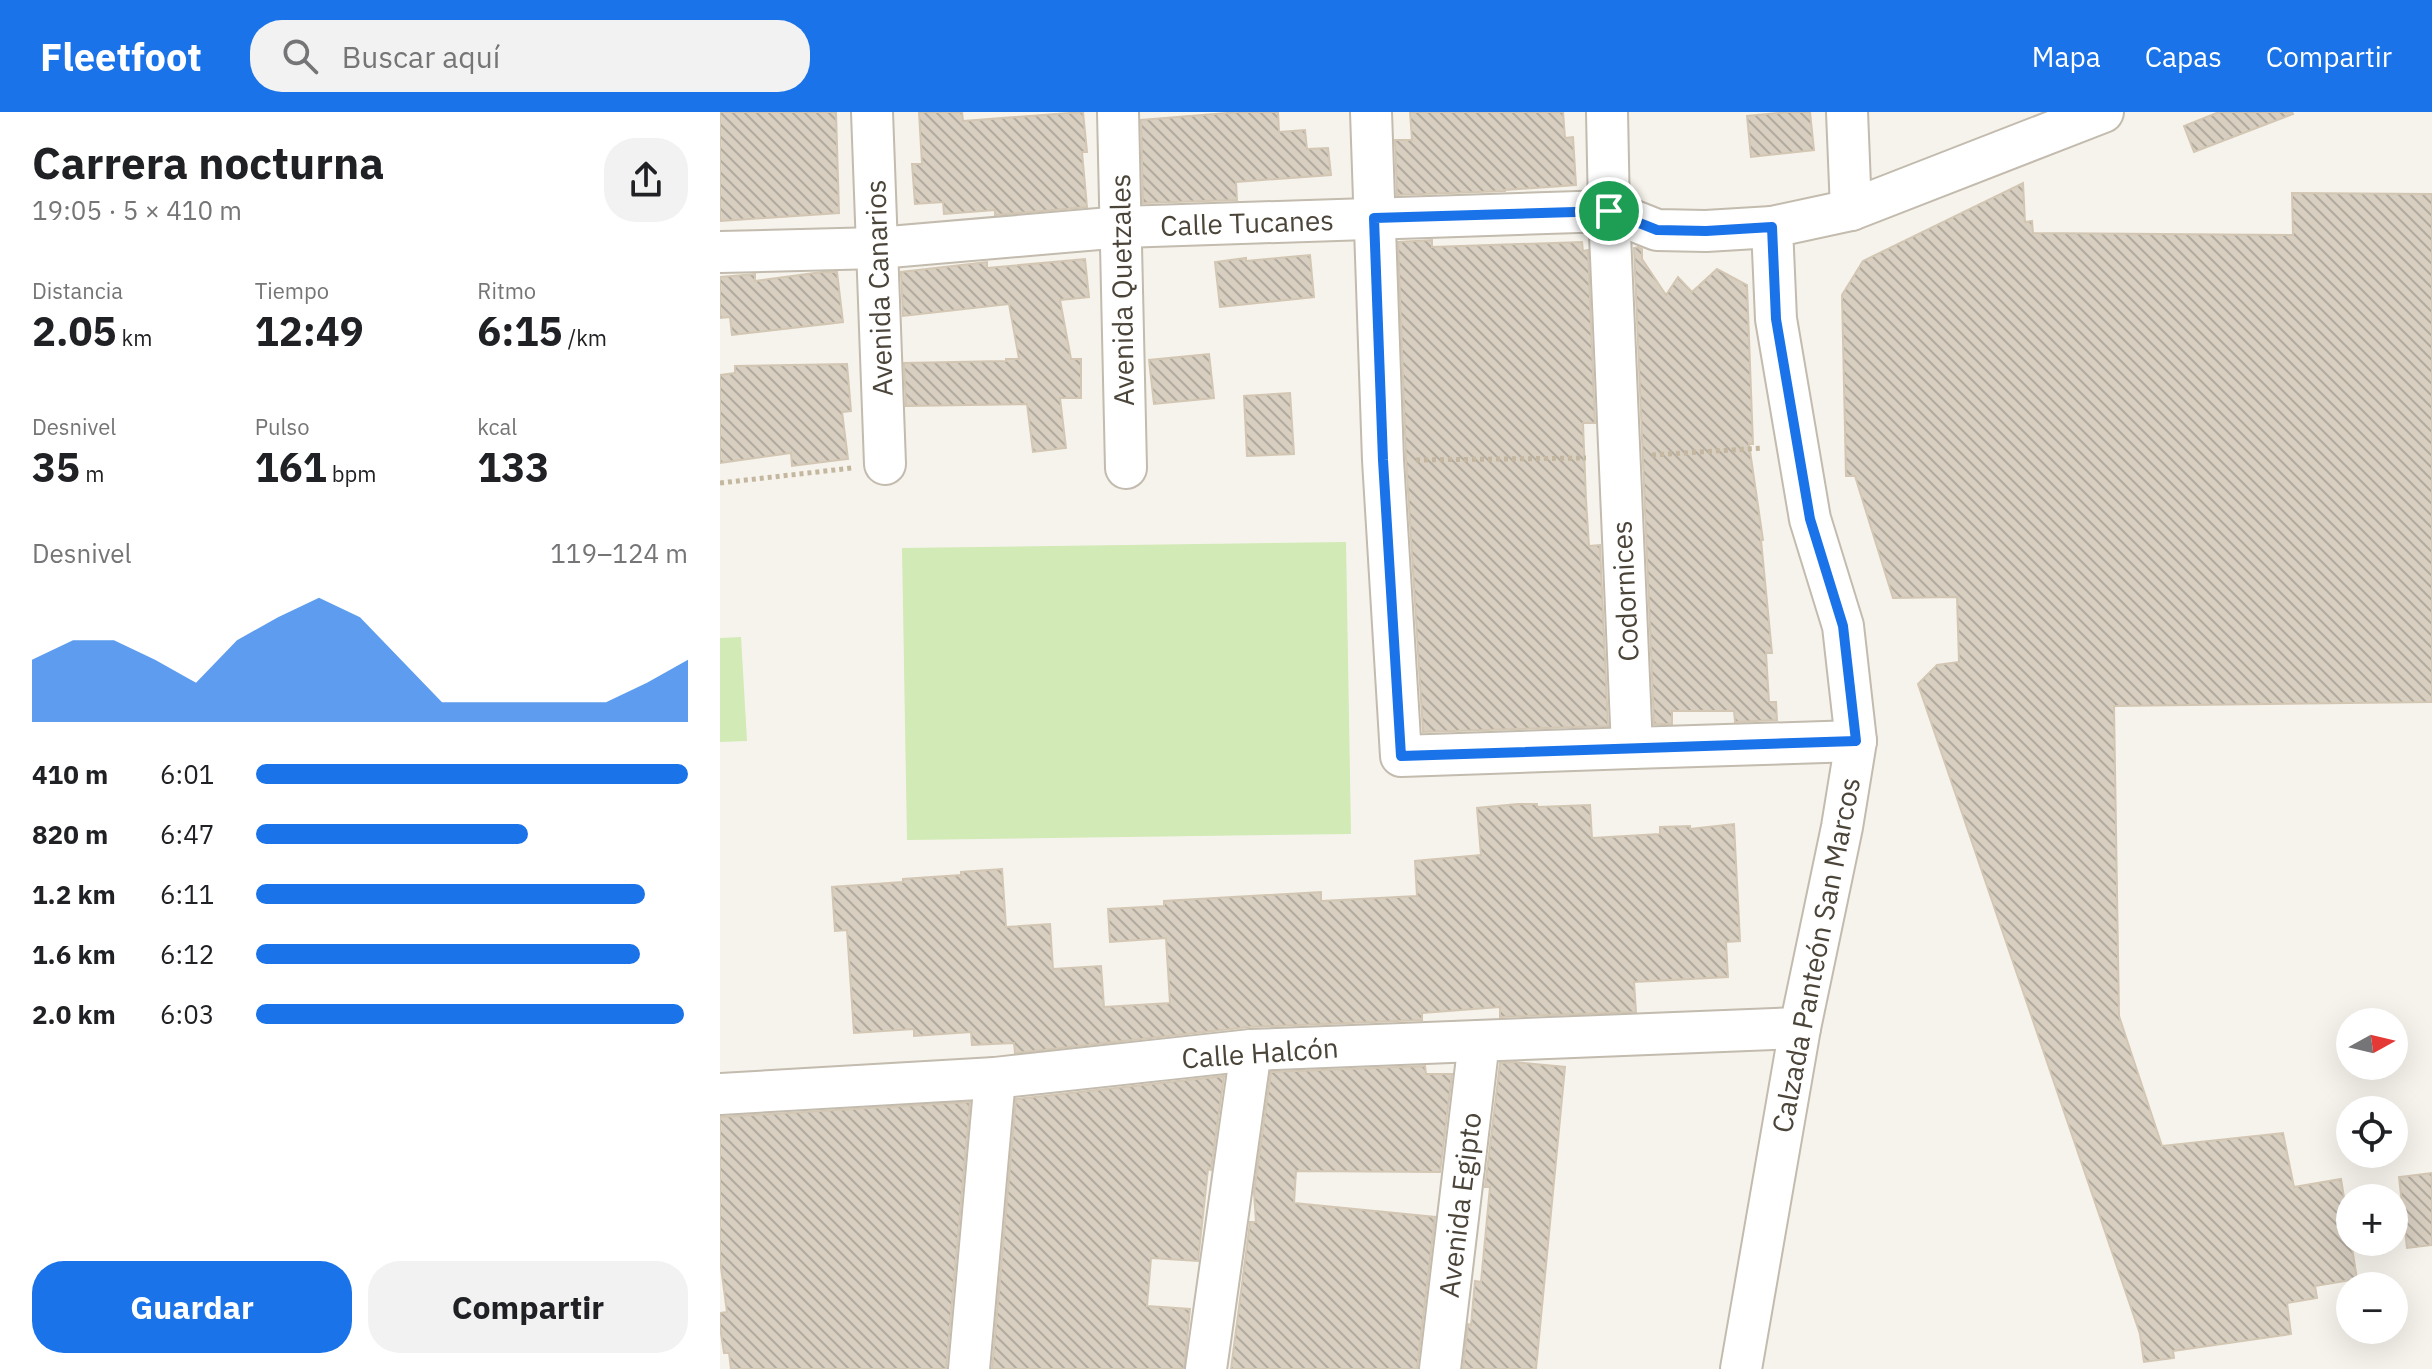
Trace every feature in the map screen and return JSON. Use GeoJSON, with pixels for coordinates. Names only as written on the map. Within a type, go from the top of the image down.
{"type":"FeatureCollection","features":[{"type":"Feature","properties":{"kind":"street","name":"Avenida Canarios"},"geometry":{"type":"LineString","coordinates":[[872,112],[885,464]]}},
{"type":"Feature","properties":{"kind":"street","name":"Avenida Quetzales"},"geometry":{"type":"LineString","coordinates":[[1118,112],[1126,468]]}},
{"type":"Feature","properties":{"kind":"street"},"geometry":{"type":"LineString","coordinates":[[1371,112],[1383,460],[1401,756],[1856,741]]}},
{"type":"Feature","properties":{"kind":"street","name":"Codornices"},"geometry":{"type":"LineString","coordinates":[[1607,112],[1632,748]]}},
{"type":"Feature","properties":{"kind":"street"},"geometry":{"type":"LineString","coordinates":[[1847,112],[1851,210]]}},
{"type":"Feature","properties":{"kind":"street"},"geometry":{"type":"LineString","coordinates":[[1772,227],[1851,210],[2103,112]]}},
{"type":"Feature","properties":{"kind":"street","name":"Calle Tucanes"},"geometry":{"type":"LineString","coordinates":[[720,252],[878,248],[1122,227],[1609,211],[1657,230],[1772,227]]}},
{"type":"Feature","properties":{"kind":"street","name":"Calzada Panteón San Marcos"},"geometry":{"type":"LineString","coordinates":[[1741,1369],[1800,1028],[1842,827],[1856,741],[1843,626],[1810,519],[1776,319],[1772,227]]}},
{"type":"Feature","properties":{"kind":"street","name":"Calle Halcón"},"geometry":{"type":"LineString","coordinates":[[720,1094],[995,1078],[1251,1050],[1800,1028]]}},
{"type":"Feature","properties":{"kind":"street","name":"Avenida Egipto"},"geometry":{"type":"LineString","coordinates":[[1440,1369],[1479,1041]]}},
{"type":"Feature","properties":{"kind":"street"},"geometry":{"type":"LineString","coordinates":[[1206,1369],[1251,1050]]}},
{"type":"Feature","properties":{"kind":"street"},"geometry":{"type":"LineString","coordinates":[[969,1369],[995,1078]]}},
{"type":"Feature","properties":{"kind":"path"},"geometry":{"type":"LineString","coordinates":[[720,483],[885,464]]}},
{"type":"Feature","properties":{"kind":"green space"},"geometry":{"type":"Polygon","coordinates":[[[1346,542],[1351,834],[907,840],[902,548],[1346,542]]]}},
{"type":"Feature","properties":{"kind":"green space"},"geometry":{"type":"Polygon","coordinates":[[[741,637],[747,741],[720,742],[720,638],[741,637]]]}},
{"type":"Feature","properties":{"kind":"building"},"geometry":{"type":"Polygon","coordinates":[[[720,112],[836,112],[839,213],[720,221],[720,112]]]}},
{"type":"Feature","properties":{"kind":"building"},"geometry":{"type":"Polygon","coordinates":[[[919,112],[962,112],[963,121],[1083,112],[1087,152],[1082,152],[1087,207],[995,215],[995,210],[944,214],[943,202],[915,204],[912,164],[922,164],[919,112]]]}},
{"type":"Feature","properties":{"kind":"building"},"geometry":{"type":"Polygon","coordinates":[[[1278,112],[1279,132],[1305,130],[1307,149],[1328,148],[1331,175],[1236,182],[1237,200],[1143,203],[1141,120],[1278,112]]]}},
{"type":"Feature","properties":{"kind":"building"},"geometry":{"type":"Polygon","coordinates":[[[1410,112],[1563,112],[1565,138],[1573,137],[1576,185],[1397,195],[1395,140],[1412,140],[1410,112]]]}},
{"type":"Feature","properties":{"kind":"building"},"geometry":{"type":"Polygon","coordinates":[[[1810,112],[1814,150],[1751,157],[1747,116],[1810,112]]]}},
{"type":"Feature","properties":{"kind":"building"},"geometry":{"type":"Polygon","coordinates":[[[2219,112],[2293,114],[2194,152],[2184,126],[2219,112]]]}},
{"type":"Feature","properties":{"kind":"building"},"geometry":{"type":"Polygon","coordinates":[[[2023,183],[2025,222],[2032,221],[2033,233],[2293,235],[2292,193],[2432,194],[2432,702],[2114,706],[2119,1016],[2162,1146],[2283,1133],[2294,1187],[2341,1179],[2342,1184],[2336,1184],[2336,1256],[2353,1256],[2356,1272],[2336,1272],[2336,1282],[2315,1286],[2317,1298],[2287,1303],[2291,1334],[2173,1351],[2174,1358],[2144,1362],[2140,1334],[1918,684],[1937,665],[1959,662],[1957,597],[1893,598],[1855,476],[1846,476],[1842,295],[1863,261],[2023,183]]]}},
{"type":"Feature","properties":{"kind":"building"},"geometry":{"type":"Polygon","coordinates":[[[1432,240],[1432,247],[1582,242],[1583,251],[1588,250],[1595,423],[1583,423],[1586,500],[1589,546],[1600,545],[1608,726],[1423,732],[1406,459],[1398,242],[1432,240]]]}},
{"type":"Feature","properties":{"kind":"building"},"geometry":{"type":"Polygon","coordinates":[[[1634,248],[1642,249],[1642,259],[1666,295],[1678,277],[1692,292],[1717,269],[1747,285],[1753,444],[1749,444],[1763,540],[1772,653],[1766,653],[1769,702],[1776,702],[1777,720],[1735,722],[1734,711],[1672,711],[1672,724],[1654,724],[1634,248]]]}},
{"type":"Feature","properties":{"kind":"building"},"geometry":{"type":"Polygon","coordinates":[[[1310,255],[1314,297],[1220,307],[1215,262],[1310,255]]]}},
{"type":"Feature","properties":{"kind":"building"},"geometry":{"type":"Polygon","coordinates":[[[1085,259],[1089,297],[1060,300],[1071,359],[1081,359],[1081,398],[1060,398],[1066,448],[1033,452],[1027,404],[906,406],[904,363],[1019,359],[1009,304],[903,316],[901,272],[987,262],[987,268],[1085,259]]]}},
{"type":"Feature","properties":{"kind":"building"},"geometry":{"type":"Polygon","coordinates":[[[837,272],[843,322],[732,335],[730,317],[720,318],[720,277],[755,274],[755,281],[837,272]]]}},
{"type":"Feature","properties":{"kind":"building"},"geometry":{"type":"Polygon","coordinates":[[[1209,354],[1214,398],[1154,404],[1149,360],[1209,354]]]}},
{"type":"Feature","properties":{"kind":"building"},"geometry":{"type":"Polygon","coordinates":[[[847,364],[851,411],[842,412],[848,459],[792,466],[791,453],[720,463],[720,375],[735,373],[735,366],[847,364]]]}},
{"type":"Feature","properties":{"kind":"building"},"geometry":{"type":"Polygon","coordinates":[[[1290,393],[1294,454],[1247,456],[1244,396],[1290,393]]]}},
{"type":"Feature","properties":{"kind":"building"},"geometry":{"type":"Polygon","coordinates":[[[1537,804],[1537,807],[1590,805],[1592,838],[1660,834],[1660,827],[1690,826],[1690,829],[1734,824],[1740,941],[1726,942],[1728,977],[1634,982],[1636,1012],[1500,1017],[1500,1007],[1422,1013],[1422,1020],[1249,1027],[1015,1053],[1014,1043],[972,1045],[971,1032],[914,1036],[914,1029],[854,1033],[847,930],[835,931],[832,887],[903,882],[903,879],[1002,869],[1006,927],[1050,924],[1053,969],[1101,966],[1104,1007],[1170,1003],[1166,938],[1110,942],[1108,909],[1164,906],[1164,901],[1321,892],[1321,901],[1417,896],[1415,861],[1481,855],[1477,808],[1537,804]]]}},
{"type":"Feature","properties":{"kind":"building"},"geometry":{"type":"Polygon","coordinates":[[[1500,1063],[1565,1067],[1536,1369],[1463,1369],[1475,1281],[1481,1282],[1490,1187],[1485,1187],[1500,1063]]]}},
{"type":"Feature","properties":{"kind":"building"},"geometry":{"type":"Polygon","coordinates":[[[1425,1066],[1426,1074],[1452,1074],[1440,1172],[1296,1171],[1294,1203],[1435,1217],[1417,1369],[1231,1369],[1250,1222],[1256,1222],[1254,1192],[1271,1072],[1425,1066]]]}},
{"type":"Feature","properties":{"kind":"building"},"geometry":{"type":"Polygon","coordinates":[[[1224,1076],[1211,1170],[1208,1169],[1198,1261],[1151,1258],[1147,1306],[1190,1309],[1184,1369],[992,1369],[1016,1099],[1224,1076]]]}},
{"type":"Feature","properties":{"kind":"building"},"geometry":{"type":"Polygon","coordinates":[[[970,1102],[946,1369],[731,1369],[729,1353],[724,1353],[720,1327],[720,1313],[727,1312],[720,1260],[720,1117],[970,1102]]]}},
{"type":"Feature","properties":{"kind":"building"},"geometry":{"type":"Polygon","coordinates":[[[2432,1173],[2432,1245],[2408,1248],[2408,1184],[2400,1184],[2399,1177],[2432,1173]]]}},
{"type":"Feature","properties":{"kind":"route"},"geometry":{"type":"LineString","coordinates":[[1609,211],[1657,230],[1772,227],[1776,319],[1810,519],[1843,626],[1856,741],[1401,756],[1383,460],[1374,218],[1609,211]]}}]}
